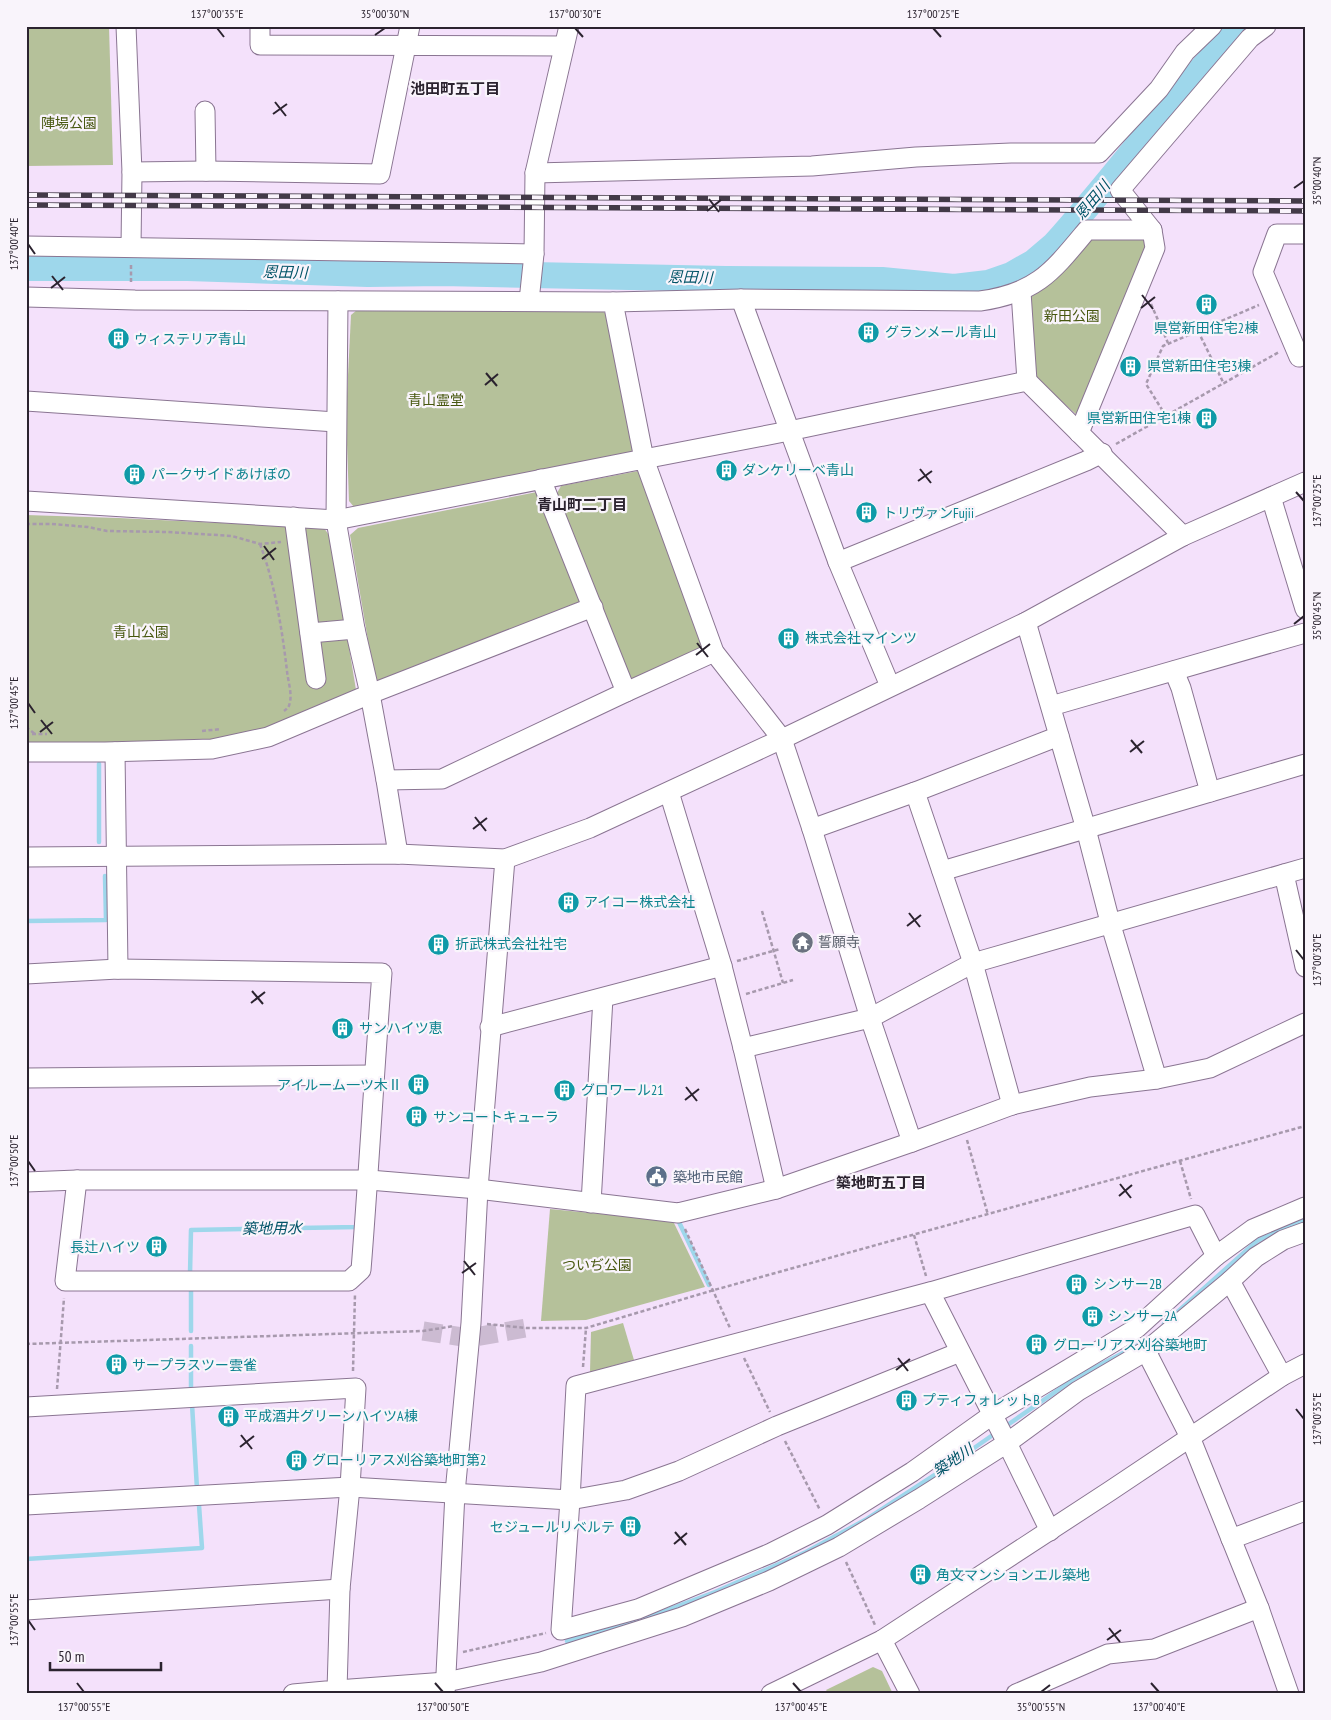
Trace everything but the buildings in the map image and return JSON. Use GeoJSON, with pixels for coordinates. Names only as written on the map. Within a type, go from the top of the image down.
{"type":"FeatureCollection","features":[{"type":"Feature","properties":{"kind":"street"},"geometry":{"type":"LineString","coordinates":[[126,26],[132,172],[131,247]]}},
{"type":"Feature","properties":{"kind":"street"},"geometry":{"type":"LineString","coordinates":[[260,26],[260,45],[564,46]]}},
{"type":"Feature","properties":{"kind":"street"},"geometry":{"type":"LineString","coordinates":[[132,172],[206,171],[380,174],[410,26]]}},
{"type":"Feature","properties":{"kind":"street"},"geometry":{"type":"LineString","coordinates":[[529,301],[534,254],[535,173],[569,26]]}},
{"type":"Feature","properties":{"kind":"street"},"geometry":{"type":"LineString","coordinates":[[535,173],[812,166],[916,157],[1011,153],[1099,153],[1159,89],[1185,52],[1212,26]]}},
{"type":"Feature","properties":{"kind":"street"},"geometry":{"type":"LineString","coordinates":[[1080,433],[1155,248],[1152,230],[1120,190],[1250,38],[1266,26]]}},
{"type":"Feature","properties":{"kind":"street"},"geometry":{"type":"LineString","coordinates":[[205,111],[206,171]]}},
{"type":"Feature","properties":{"kind":"street"},"geometry":{"type":"LineString","coordinates":[[26,297],[135,300],[338,301],[613,302],[741,299],[980,301],[1002,298],[1033,285],[1050,272],[1087,230],[1152,230]]}},
{"type":"Feature","properties":{"kind":"street"},"geometry":{"type":"LineString","coordinates":[[1301,357],[1262,272],[1277,234],[1305,234]]}},
{"type":"Feature","properties":{"kind":"street"},"geometry":{"type":"LineString","coordinates":[[26,246],[534,254]]}},
{"type":"Feature","properties":{"kind":"street"},"geometry":{"type":"LineString","coordinates":[[1020,292],[1027,381],[1102,453],[1183,536]]}},
{"type":"Feature","properties":{"kind":"street"},"geometry":{"type":"LineString","coordinates":[[741,299],[838,562],[890,686]]}},
{"type":"Feature","properties":{"kind":"street"},"geometry":{"type":"LineString","coordinates":[[338,301],[336,520],[355,629],[370,694],[386,780],[398,854]]}},
{"type":"Feature","properties":{"kind":"street"},"geometry":{"type":"LineString","coordinates":[[613,302],[644,458],[714,652],[782,739],[870,1018],[912,1142]]}},
{"type":"Feature","properties":{"kind":"street"},"geometry":{"type":"LineString","coordinates":[[26,501],[336,520],[789,431],[1027,381]]}},
{"type":"Feature","properties":{"kind":"street"},"geometry":{"type":"LineString","coordinates":[[26,401],[336,422]]}},
{"type":"Feature","properties":{"kind":"street"},"geometry":{"type":"LineString","coordinates":[[838,562],[1102,453]]}},
{"type":"Feature","properties":{"kind":"street"},"geometry":{"type":"LineString","coordinates":[[541,479],[626,692]]}},
{"type":"Feature","properties":{"kind":"street"},"geometry":{"type":"LineString","coordinates":[[26,857],[398,854],[505,859],[590,828],[782,739],[1026,622],[1183,536],[1305,482]]}},
{"type":"Feature","properties":{"kind":"street"},"geometry":{"type":"LineString","coordinates":[[1272,497],[1305,609]]}},
{"type":"Feature","properties":{"kind":"street"},"geometry":{"type":"LineString","coordinates":[[294,517],[316,679]]}},
{"type":"Feature","properties":{"kind":"street"},"geometry":{"type":"LineString","coordinates":[[26,752],[212,749],[268,737],[370,694],[593,607]]}},
{"type":"Feature","properties":{"kind":"street"},"geometry":{"type":"LineString","coordinates":[[1026,622],[1086,829],[1110,922],[1157,1079]]}},
{"type":"Feature","properties":{"kind":"street"},"geometry":{"type":"LineString","coordinates":[[310,633],[355,629]]}},
{"type":"Feature","properties":{"kind":"street"},"geometry":{"type":"LineString","coordinates":[[1051,706],[1305,633]]}},
{"type":"Feature","properties":{"kind":"street"},"geometry":{"type":"LineString","coordinates":[[386,780],[442,779],[714,652]]}},
{"type":"Feature","properties":{"kind":"street"},"geometry":{"type":"LineString","coordinates":[[1174,670],[1181,688],[1210,792]]}},
{"type":"Feature","properties":{"kind":"street"},"geometry":{"type":"LineString","coordinates":[[812,830],[1059,736]]}},
{"type":"Feature","properties":{"kind":"street"},"geometry":{"type":"LineString","coordinates":[[115,752],[118,968]]}},
{"type":"Feature","properties":{"kind":"street"},"geometry":{"type":"LineString","coordinates":[[942,872],[1305,764]]}},
{"type":"Feature","properties":{"kind":"street"},"geometry":{"type":"LineString","coordinates":[[669,792],[722,966],[776,1189]]}},
{"type":"Feature","properties":{"kind":"street"},"geometry":{"type":"LineString","coordinates":[[915,792],[973,963],[1012,1105]]}},
{"type":"Feature","properties":{"kind":"street"},"geometry":{"type":"LineString","coordinates":[[445,1688],[455,1493],[471,1323],[478,1189],[505,859]]}},
{"type":"Feature","properties":{"kind":"street"},"geometry":{"type":"LineString","coordinates":[[743,1048],[870,1018],[973,963],[1110,922],[1305,868]]}},
{"type":"Feature","properties":{"kind":"street"},"geometry":{"type":"LineString","coordinates":[[1284,874],[1305,966]]}},
{"type":"Feature","properties":{"kind":"street"},"geometry":{"type":"LineString","coordinates":[[490,1027],[722,966]]}},
{"type":"Feature","properties":{"kind":"street"},"geometry":{"type":"LineString","coordinates":[[26,974],[118,968],[382,973],[374,1076],[369,1180],[361,1270],[349,1280],[65,1281],[77,1180]]}},
{"type":"Feature","properties":{"kind":"street"},"geometry":{"type":"LineString","coordinates":[[591,1203],[603,998]]}},
{"type":"Feature","properties":{"kind":"street"},"geometry":{"type":"LineString","coordinates":[[26,1182],[77,1180],[369,1180],[478,1189],[678,1213],[776,1189],[1012,1105],[1090,1087],[1157,1079],[1210,1068],[1305,1023]]}},
{"type":"Feature","properties":{"kind":"street"},"geometry":{"type":"LineString","coordinates":[[26,1078],[374,1076]]}},
{"type":"Feature","properties":{"kind":"street"},"geometry":{"type":"LineString","coordinates":[[1216,1256],[1195,1215],[930,1292],[576,1386],[561,1630],[638,1609],[772,1553],[827,1525],[1137,1328],[1216,1256],[1254,1229],[1305,1207]]}},
{"type":"Feature","properties":{"kind":"street"},"geometry":{"type":"LineString","coordinates":[[293,1694],[337,1690],[445,1688],[541,1662],[682,1617],[769,1581],[838,1547],[919,1499],[1078,1392],[1146,1351],[1256,1257],[1282,1240],[1305,1232]]}},
{"type":"Feature","properties":{"kind":"street"},"geometry":{"type":"LineString","coordinates":[[1230,1281],[1282,1376]]}},
{"type":"Feature","properties":{"kind":"street"},"geometry":{"type":"LineString","coordinates":[[930,1292],[1050,1531]]}},
{"type":"Feature","properties":{"kind":"street"},"geometry":{"type":"LineString","coordinates":[[1146,1351],[1190,1437],[1259,1608],[1289,1694]]}},
{"type":"Feature","properties":{"kind":"street"},"geometry":{"type":"LineString","coordinates":[[26,1505],[350,1487],[570,1500],[626,1490],[679,1471],[777,1426],[960,1352]]}},
{"type":"Feature","properties":{"kind":"street"},"geometry":{"type":"LineString","coordinates":[[771,1694],[882,1640],[1050,1531],[1282,1376],[1305,1364]]}},
{"type":"Feature","properties":{"kind":"street"},"geometry":{"type":"LineString","coordinates":[[26,1407],[356,1388],[350,1487],[340,1589],[337,1690]]}},
{"type":"Feature","properties":{"kind":"street"},"geometry":{"type":"LineString","coordinates":[[1231,1539],[1305,1511]]}},
{"type":"Feature","properties":{"kind":"street"},"geometry":{"type":"LineString","coordinates":[[26,1610],[340,1589]]}},
{"type":"Feature","properties":{"kind":"street"},"geometry":{"type":"LineString","coordinates":[[1016,1694],[1108,1654],[1154,1649],[1259,1608]]}},
{"type":"Feature","properties":{"kind":"street"},"geometry":{"type":"LineString","coordinates":[[882,1640],[910,1694]]}},
{"type":"Feature","properties":{"kind":"path"},"geometry":{"type":"LineString","coordinates":[[1135,296],[1151,304],[1168,343]]}},
{"type":"Feature","properties":{"kind":"path"},"geometry":{"type":"LineString","coordinates":[[1166,416],[1146,384],[1163,346],[1274,298]]}},
{"type":"Feature","properties":{"kind":"path"},"geometry":{"type":"LineString","coordinates":[[1198,331],[1224,384]]}},
{"type":"Feature","properties":{"kind":"path"},"geometry":{"type":"LineString","coordinates":[[1102,453],[1224,384],[1301,357]]}},
{"type":"Feature","properties":{"kind":"path"},"geometry":{"type":"LineString","coordinates":[[26,524],[88,527],[107,531],[168,532],[223,536],[260,544],[297,540]]}},
{"type":"Feature","properties":{"kind":"path"},"geometry":{"type":"LineString","coordinates":[[260,544],[274,590],[291,700],[289,708],[277,714]]}},
{"type":"Feature","properties":{"kind":"path"},"geometry":{"type":"LineString","coordinates":[[26,726],[35,734],[55,734]]}},
{"type":"Feature","properties":{"kind":"path"},"geometry":{"type":"LineString","coordinates":[[196,732],[222,728]]}},
{"type":"Feature","properties":{"kind":"path"},"geometry":{"type":"LineString","coordinates":[[762,911],[783,983]]}},
{"type":"Feature","properties":{"kind":"path"},"geometry":{"type":"LineString","coordinates":[[722,966],[780,949]]}},
{"type":"Feature","properties":{"kind":"path"},"geometry":{"type":"LineString","coordinates":[[730,998],[793,980]]}},
{"type":"Feature","properties":{"kind":"path"},"geometry":{"type":"LineString","coordinates":[[962,1123],[988,1215]]}},
{"type":"Feature","properties":{"kind":"path"},"geometry":{"type":"LineString","coordinates":[[26,1344],[423,1331],[471,1323],[526,1328],[586,1328],[714,1290],[1305,1126]]}},
{"type":"Feature","properties":{"kind":"path"},"geometry":{"type":"LineString","coordinates":[[1180,1160],[1195,1215]]}},
{"type":"Feature","properties":{"kind":"path"},"geometry":{"type":"LineString","coordinates":[[678,1213],[714,1290],[736,1343],[827,1525]]}},
{"type":"Feature","properties":{"kind":"path"},"geometry":{"type":"LineString","coordinates":[[914,1235],[930,1292]]}},
{"type":"Feature","properties":{"kind":"path"},"geometry":{"type":"LineString","coordinates":[[352,1389],[355,1275]]}},
{"type":"Feature","properties":{"kind":"path"},"geometry":{"type":"LineString","coordinates":[[56,1405],[65,1281]]}},
{"type":"Feature","properties":{"kind":"path"},"geometry":{"type":"LineString","coordinates":[[582,1385],[586,1328]]}},
{"type":"Feature","properties":{"kind":"path"},"geometry":{"type":"LineString","coordinates":[[838,1547],[882,1640]]}},
{"type":"Feature","properties":{"kind":"path"},"geometry":{"type":"LineString","coordinates":[[447,1655],[561,1630]]}},
{"type":"Feature","properties":{"kind":"green space","name":"陣場公園"},"geometry":{"type":"Polygon","coordinates":[[[26,26],[109,26],[113,165],[26,166],[26,26]]]}},
{"type":"Feature","properties":{"kind":"green space","name":"新田公園"},"geometry":{"type":"Polygon","coordinates":[[[1145,237],[1146,247],[1077,415],[1035,378],[1028,294],[1062,273],[1090,238],[1145,237]]]}},
{"type":"Feature","properties":{"kind":"green space","name":"青山霊堂"},"geometry":{"type":"Polygon","coordinates":[[[357,310],[602,311],[611,317],[635,445],[631,452],[354,507],[349,501],[346,416],[351,315],[357,310]]]}},
{"type":"Feature","properties":{"kind":"green space"},"geometry":{"type":"Polygon","coordinates":[[[638,471],[644,476],[704,651],[634,683],[629,680],[557,493],[561,486],[638,471]]]}},
{"type":"Feature","properties":{"kind":"green space"},"geometry":{"type":"Polygon","coordinates":[[[537,492],[584,597],[581,605],[380,685],[375,681],[350,535],[358,528],[537,492]]]}},
{"type":"Feature","properties":{"kind":"green space","name":"青山公園"},"geometry":{"type":"Polygon","coordinates":[[[26,515],[324,528],[331,538],[356,690],[267,729],[197,743],[26,745],[26,515]]]}},
{"type":"Feature","properties":{"kind":"green space","name":"ついぢ公園"},"geometry":{"type":"Polygon","coordinates":[[[550,1209],[673,1221],[705,1287],[586,1320],[541,1321],[550,1209]]]}},
{"type":"Feature","properties":{"kind":"green space"},"geometry":{"type":"Polygon","coordinates":[[[623,1323],[634,1360],[590,1372],[591,1332],[623,1323]]]}},
{"type":"Feature","properties":{"kind":"green space"},"geometry":{"type":"Polygon","coordinates":[[[873,1667],[882,1671],[893,1694],[829,1694],[826,1690],[873,1667]]]}},
{"type":"Feature","properties":{"kind":"waterway","name":"恩田川"},"geometry":{"type":"LineString","coordinates":[[26,268],[188,268],[368,274],[442,273],[882,280],[954,287],[988,283],[1011,275],[1034,262],[1054,245],[1101,191],[1169,107],[1241,26]]}},
{"type":"Feature","properties":{"kind":"waterway"},"geometry":{"type":"LineString","coordinates":[[99,764],[99,842]]}},
{"type":"Feature","properties":{"kind":"waterway"},"geometry":{"type":"LineString","coordinates":[[26,921],[106,920],[105,876]]}},
{"type":"Feature","properties":{"kind":"waterway","name":"築地用水"},"geometry":{"type":"LineString","coordinates":[[676,1219],[709,1285]]}},
{"type":"Feature","properties":{"kind":"waterway","name":"築地川"},"geometry":{"type":"LineString","coordinates":[[1164,1324],[1257,1241],[1305,1219]]}},
{"type":"Feature","properties":{"kind":"waterway","name":"築地用水"},"geometry":{"type":"LineString","coordinates":[[190,1274],[191,1230],[358,1227],[359,1225]]}},
{"type":"Feature","properties":{"kind":"waterway","name":"築地用水"},"geometry":{"type":"LineString","coordinates":[[191,1289],[191,1331]]}},
{"type":"Feature","properties":{"kind":"waterway","name":"築地川"},"geometry":{"type":"LineString","coordinates":[[1003,1428],[1077,1377],[1146,1341]]}},
{"type":"Feature","properties":{"kind":"waterway","name":"築地用水"},"geometry":{"type":"LineString","coordinates":[[191,1346],[191,1389]]}},
{"type":"Feature","properties":{"kind":"waterway","name":"築地用水"},"geometry":{"type":"LineString","coordinates":[[192,1404],[197,1489]]}},
{"type":"Feature","properties":{"kind":"waterway","name":"築地川"},"geometry":{"type":"LineString","coordinates":[[567,1641],[649,1617],[715,1592],[806,1552],[867,1519],[997,1432]]}},
{"type":"Feature","properties":{"kind":"waterway","name":"築地用水"},"geometry":{"type":"LineString","coordinates":[[26,1559],[202,1548],[199,1505]]}},
{"type":"Feature","properties":{"kind":"tunnel"},"geometry":{"type":"LineString","coordinates":[[423,1331],[469,1338],[526,1328]]}},
{"type":"Feature","properties":{"kind":"railway"},"geometry":{"type":"LineString","coordinates":[[26,195],[1305,201]]}},
{"type":"Feature","properties":{"kind":"railway"},"geometry":{"type":"LineString","coordinates":[[26,205],[1305,211]]}},
{"type":"Feature","properties":{"kind":"place","name":"県営新田住宅2棟"},"geometry":{"type":"Point","coordinates":[1206,305]}},
{"type":"Feature","properties":{"kind":"place","name":"グランメール青山"},"geometry":{"type":"Point","coordinates":[869,332]}},
{"type":"Feature","properties":{"kind":"place","name":"ウィステリア青山"},"geometry":{"type":"Point","coordinates":[118,339]}},
{"type":"Feature","properties":{"kind":"place","name":"県営新田住宅3棟"},"geometry":{"type":"Point","coordinates":[1131,366]}},
{"type":"Feature","properties":{"kind":"place","name":"県営新田住宅1棟"},"geometry":{"type":"Point","coordinates":[1207,418]}},
{"type":"Feature","properties":{"kind":"place","name":"ダンケリーベ青山"},"geometry":{"type":"Point","coordinates":[726,470]}},
{"type":"Feature","properties":{"kind":"place","name":"パークサイドあけぼの"},"geometry":{"type":"Point","coordinates":[135,474]}},
{"type":"Feature","properties":{"kind":"place","name":"トリヴァンFujii"},"geometry":{"type":"Point","coordinates":[867,513]}},
{"type":"Feature","properties":{"kind":"place","name":"株式会社マインツ"},"geometry":{"type":"Point","coordinates":[789,638]}},
{"type":"Feature","properties":{"kind":"place","name":"アイコー株式会社"},"geometry":{"type":"Point","coordinates":[568,902]}},
{"type":"Feature","properties":{"kind":"place","name":"誓願寺"},"geometry":{"type":"Point","coordinates":[802,942]}},
{"type":"Feature","properties":{"kind":"place","name":"折武株式会社社宅"},"geometry":{"type":"Point","coordinates":[439,944]}},
{"type":"Feature","properties":{"kind":"place","name":"サンハイツ恵"},"geometry":{"type":"Point","coordinates":[343,1028]}},
{"type":"Feature","properties":{"kind":"place","name":"アイルーム一ツ木Ⅱ"},"geometry":{"type":"Point","coordinates":[418,1085]}},
{"type":"Feature","properties":{"kind":"place","name":"グロワール21"},"geometry":{"type":"Point","coordinates":[565,1090]}},
{"type":"Feature","properties":{"kind":"place","name":"サンコートキューラ"},"geometry":{"type":"Point","coordinates":[417,1117]}},
{"type":"Feature","properties":{"kind":"place","name":"築地市民館"},"geometry":{"type":"Point","coordinates":[657,1177]}},
{"type":"Feature","properties":{"kind":"place","name":"長辻ハイツ"},"geometry":{"type":"Point","coordinates":[156,1247]}},
{"type":"Feature","properties":{"kind":"place","name":"シンサー2B"},"geometry":{"type":"Point","coordinates":[1077,1284]}},
{"type":"Feature","properties":{"kind":"place","name":"シンサー2A"},"geometry":{"type":"Point","coordinates":[1092,1316]}},
{"type":"Feature","properties":{"kind":"place","name":"グローリアス刈谷築地町"},"geometry":{"type":"Point","coordinates":[1037,1345]}},
{"type":"Feature","properties":{"kind":"place","name":"サープラスツー雲雀"},"geometry":{"type":"Point","coordinates":[116,1365]}},
{"type":"Feature","properties":{"kind":"place","name":"プティフォレットB"},"geometry":{"type":"Point","coordinates":[906,1400]}},
{"type":"Feature","properties":{"kind":"place","name":"平成酒井グリーンハイツA棟"},"geometry":{"type":"Point","coordinates":[228,1416]}},
{"type":"Feature","properties":{"kind":"place","name":"グローリアス刈谷築地町第2"},"geometry":{"type":"Point","coordinates":[296,1460]}},
{"type":"Feature","properties":{"kind":"place","name":"セジュールリベルテ"},"geometry":{"type":"Point","coordinates":[631,1527]}},
{"type":"Feature","properties":{"kind":"place","name":"角文マンションエル築地"},"geometry":{"type":"Point","coordinates":[920,1575]}},
{"type":"Feature","properties":{"kind":"district","name":"池田町五丁目"},"geometry":{"type":"Point","coordinates":[455,88]}},
{"type":"Feature","properties":{"kind":"district","name":"青山町二丁目"},"geometry":{"type":"Point","coordinates":[582,504]}},
{"type":"Feature","properties":{"kind":"district","name":"築地町五丁目"},"geometry":{"type":"Point","coordinates":[881,1182]}}]}
